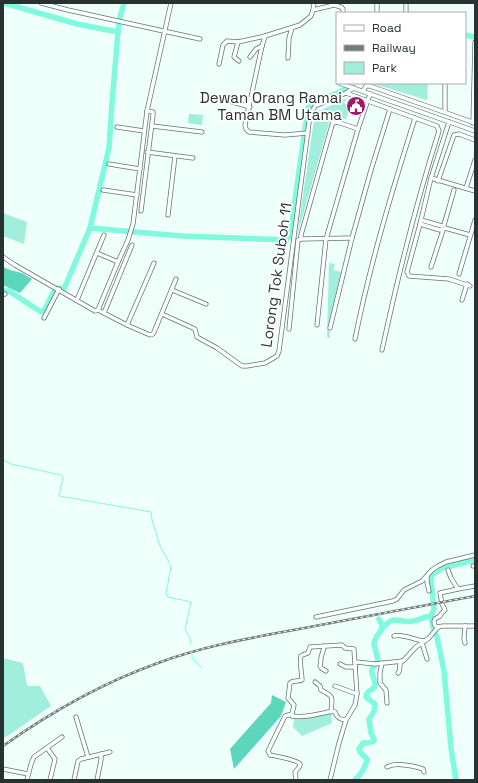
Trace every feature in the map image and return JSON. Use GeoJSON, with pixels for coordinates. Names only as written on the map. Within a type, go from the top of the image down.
{"type":"FeatureCollection","features":[{"type":"Feature","properties":{"kind":"street"},"geometry":{"type":"LineString","coordinates":[[41,3],[200,39]]}},
{"type":"Feature","properties":{"kind":"street"},"geometry":{"type":"LineString","coordinates":[[97,310],[128,240],[133,224],[147,111],[171,3]]}},
{"type":"Feature","properties":{"kind":"street"},"geometry":{"type":"LineString","coordinates":[[220,64],[223,45],[225,42],[238,42],[265,36],[300,25],[311,16],[314,3]]}},
{"type":"Feature","properties":{"kind":"street"},"geometry":{"type":"LineString","coordinates":[[313,10],[334,5],[342,6],[343,12]]}},
{"type":"Feature","properties":{"kind":"street"},"geometry":{"type":"LineString","coordinates":[[406,5],[406,12]]}},
{"type":"Feature","properties":{"kind":"street"},"geometry":{"type":"LineString","coordinates":[[288,58],[289,38],[292,28]]}},
{"type":"Feature","properties":{"kind":"street"},"geometry":{"type":"LineString","coordinates":[[265,36],[245,125],[246,129],[249,132],[286,136],[305,133]]}},
{"type":"Feature","properties":{"kind":"street"},"geometry":{"type":"LineString","coordinates":[[238,42],[234,57],[239,61]]}},
{"type":"Feature","properties":{"kind":"street"},"geometry":{"type":"LineString","coordinates":[[364,91],[366,86],[370,86],[474,123],[474,42]]}},
{"type":"Feature","properties":{"kind":"street"},"geometry":{"type":"LineString","coordinates":[[250,58],[256,49],[262,46]]}},
{"type":"Feature","properties":{"kind":"street"},"geometry":{"type":"LineString","coordinates":[[342,84],[475,131]]}},
{"type":"Feature","properties":{"kind":"street"},"geometry":{"type":"LineString","coordinates":[[445,84],[445,112]]}},
{"type":"Feature","properties":{"kind":"street","name":"Lorong Tok Suboh 11"},"geometry":{"type":"LineString","coordinates":[[162,314],[194,329],[197,337],[217,348],[242,366],[265,363],[277,356],[279,351],[305,133],[310,116],[315,106],[354,88]]}},
{"type":"Feature","properties":{"kind":"street"},"geometry":{"type":"LineString","coordinates":[[346,93],[437,126],[439,131],[424,176],[392,303],[382,350]]}},
{"type":"Feature","properties":{"kind":"street"},"geometry":{"type":"LineString","coordinates":[[317,325],[326,239],[358,129],[370,94]]}},
{"type":"Feature","properties":{"kind":"street"},"geometry":{"type":"LineString","coordinates":[[229,101],[250,107]]}},
{"type":"Feature","properties":{"kind":"street"},"geometry":{"type":"LineString","coordinates":[[330,328],[352,238],[390,110]]}},
{"type":"Feature","properties":{"kind":"street"},"geometry":{"type":"LineString","coordinates":[[141,211],[153,112],[147,111]]}},
{"type":"Feature","properties":{"kind":"street"},"geometry":{"type":"LineString","coordinates":[[355,339],[363,298],[399,168],[415,118]]}},
{"type":"Feature","properties":{"kind":"street"},"geometry":{"type":"LineString","coordinates":[[289,329],[298,240],[301,239],[332,125],[333,123],[337,122],[358,129]]}},
{"type":"Feature","properties":{"kind":"street"},"geometry":{"type":"LineString","coordinates":[[449,122],[431,178],[407,272],[409,276],[449,279],[469,285],[462,300]]}},
{"type":"Feature","properties":{"kind":"street"},"geometry":{"type":"LineString","coordinates":[[152,126],[202,132]]}},
{"type":"Feature","properties":{"kind":"street"},"geometry":{"type":"LineString","coordinates":[[117,127],[144,130]]}},
{"type":"Feature","properties":{"kind":"street"},"geometry":{"type":"LineString","coordinates":[[438,181],[454,135],[459,134],[475,140]]}},
{"type":"Feature","properties":{"kind":"street"},"geometry":{"type":"LineString","coordinates":[[142,152],[192,158]]}},
{"type":"Feature","properties":{"kind":"street"},"geometry":{"type":"LineString","coordinates":[[168,214],[175,156]]}},
{"type":"Feature","properties":{"kind":"street"},"geometry":{"type":"LineString","coordinates":[[466,188],[475,160]]}},
{"type":"Feature","properties":{"kind":"street"},"geometry":{"type":"LineString","coordinates":[[109,164],[140,169]]}},
{"type":"Feature","properties":{"kind":"street"},"geometry":{"type":"LineString","coordinates":[[424,176],[475,191]]}},
{"type":"Feature","properties":{"kind":"street"},"geometry":{"type":"LineString","coordinates":[[103,190],[137,195]]}},
{"type":"Feature","properties":{"kind":"street"},"geometry":{"type":"LineString","coordinates":[[431,267],[454,190]]}},
{"type":"Feature","properties":{"kind":"street"},"geometry":{"type":"LineString","coordinates":[[459,274],[475,220]]}},
{"type":"Feature","properties":{"kind":"street"},"geometry":{"type":"LineString","coordinates":[[421,222],[470,235]]}},
{"type":"Feature","properties":{"kind":"street"},"geometry":{"type":"LineString","coordinates":[[78,300],[104,235]]}},
{"type":"Feature","properties":{"kind":"street"},"geometry":{"type":"LineString","coordinates":[[301,239],[352,238]]}},
{"type":"Feature","properties":{"kind":"street"},"geometry":{"type":"LineString","coordinates":[[104,313],[132,245]]}},
{"type":"Feature","properties":{"kind":"street"},"geometry":{"type":"LineString","coordinates":[[97,253],[118,262]]}},
{"type":"Feature","properties":{"kind":"street"},"geometry":{"type":"LineString","coordinates":[[3,257],[57,289],[127,325],[150,335],[154,332],[176,279]]}},
{"type":"Feature","properties":{"kind":"street"},"geometry":{"type":"LineString","coordinates":[[127,325],[154,262]]}},
{"type":"Feature","properties":{"kind":"street"},"geometry":{"type":"LineString","coordinates":[[44,318],[57,289]]}},
{"type":"Feature","properties":{"kind":"street"},"geometry":{"type":"LineString","coordinates":[[172,290],[206,304]]}},
{"type":"Feature","properties":{"kind":"street"},"geometry":{"type":"LineString","coordinates":[[316,617],[393,601],[397,599],[404,590],[422,581],[438,566],[446,562],[475,556]]}},
{"type":"Feature","properties":{"kind":"street"},"geometry":{"type":"LineString","coordinates":[[448,570],[458,589]]}},
{"type":"Feature","properties":{"kind":"street"},"geometry":{"type":"LineString","coordinates":[[427,576],[429,591]]}},
{"type":"Feature","properties":{"kind":"street"},"geometry":{"type":"LineString","coordinates":[[437,628],[434,620],[445,610],[440,593],[475,586]]}},
{"type":"Feature","properties":{"kind":"street"},"geometry":{"type":"LineString","coordinates":[[398,673],[400,670],[400,663],[416,647],[433,634],[437,628],[441,626],[475,626]]}},
{"type":"Feature","properties":{"kind":"street"},"geometry":{"type":"LineString","coordinates":[[465,626],[465,643]]}},
{"type":"Feature","properties":{"kind":"street"},"geometry":{"type":"LineString","coordinates":[[394,636],[399,635],[424,642]]}},
{"type":"Feature","properties":{"kind":"street"},"geometry":{"type":"LineString","coordinates":[[424,642],[427,659]]}},
{"type":"Feature","properties":{"kind":"street"},"geometry":{"type":"LineString","coordinates":[[292,714],[294,705],[288,698],[289,685],[292,681],[297,682],[302,680],[301,656],[308,653],[310,647],[342,645],[345,648],[354,649],[358,688],[355,705],[346,720],[330,780]]}},
{"type":"Feature","properties":{"kind":"street"},"geometry":{"type":"LineString","coordinates":[[324,646],[320,666],[326,671]]}},
{"type":"Feature","properties":{"kind":"street"},"geometry":{"type":"LineString","coordinates":[[356,662],[375,664],[403,661]]}},
{"type":"Feature","properties":{"kind":"street"},"geometry":{"type":"LineString","coordinates":[[381,663],[380,683],[386,690],[386,703]]}},
{"type":"Feature","properties":{"kind":"street"},"geometry":{"type":"LineString","coordinates":[[340,664],[346,667],[355,667]]}},
{"type":"Feature","properties":{"kind":"street"},"geometry":{"type":"LineString","coordinates":[[315,682],[320,686],[321,690],[330,694],[333,699],[332,712]]}},
{"type":"Feature","properties":{"kind":"street"},"geometry":{"type":"LineString","coordinates":[[334,686],[357,694]]}},
{"type":"Feature","properties":{"kind":"street"},"geometry":{"type":"LineString","coordinates":[[296,780],[295,772],[300,767],[299,762],[270,755],[268,751],[285,716],[292,714],[292,716],[298,716],[335,712],[336,716],[346,720]]}},
{"type":"Feature","properties":{"kind":"street"},"geometry":{"type":"LineString","coordinates":[[76,717],[88,757]]}},
{"type":"Feature","properties":{"kind":"street"},"geometry":{"type":"LineString","coordinates":[[27,780],[34,757],[62,737]]}},
{"type":"Feature","properties":{"kind":"street"},"geometry":{"type":"LineString","coordinates":[[47,748],[55,759],[50,780]]}},
{"type":"Feature","properties":{"kind":"street"},"geometry":{"type":"LineString","coordinates":[[74,780],[78,761],[110,752]]}},
{"type":"Feature","properties":{"kind":"street"},"geometry":{"type":"LineString","coordinates":[[97,780],[101,754]]}},
{"type":"Feature","properties":{"kind":"street"},"geometry":{"type":"LineString","coordinates":[[387,767],[393,764],[419,767],[423,769],[424,772]]}},
{"type":"Feature","properties":{"kind":"street"},"geometry":{"type":"LineString","coordinates":[[3,769],[28,774]]}},
{"type":"Feature","properties":{"kind":"green space"},"geometry":{"type":"Polygon","coordinates":[[[374,84],[428,84],[427,100],[374,84]]]}},
{"type":"Feature","properties":{"kind":"green space"},"geometry":{"type":"Polygon","coordinates":[[[347,98],[344,103],[350,106],[346,119],[331,116],[297,236],[315,113],[347,98]]]}},
{"type":"Feature","properties":{"kind":"green space"},"geometry":{"type":"Polygon","coordinates":[[[189,114],[203,115],[202,125],[188,123],[189,114]]]}},
{"type":"Feature","properties":{"kind":"green space"},"geometry":{"type":"Polygon","coordinates":[[[3,213],[27,222],[24,244],[3,236],[3,213]]]}},
{"type":"Feature","properties":{"kind":"green space"},"geometry":{"type":"Polygon","coordinates":[[[329,263],[335,264],[333,270],[341,272],[329,326],[330,338],[327,337],[329,263]]]}},
{"type":"Feature","properties":{"kind":"green space"},"geometry":{"type":"Polygon","coordinates":[[[3,267],[22,273],[32,279],[20,293],[3,286],[3,267]]]}},
{"type":"Feature","properties":{"kind":"green space"},"geometry":{"type":"Polygon","coordinates":[[[3,658],[23,663],[27,686],[40,686],[51,706],[3,739],[3,658]]]}},
{"type":"Feature","properties":{"kind":"green space"},"geometry":{"type":"Polygon","coordinates":[[[272,695],[286,702],[281,716],[234,769],[230,749],[271,703],[272,695]]]}},
{"type":"Feature","properties":{"kind":"green space"},"geometry":{"type":"Polygon","coordinates":[[[331,713],[332,723],[302,736],[293,727],[294,718],[331,713]]]}},
{"type":"Feature","properties":{"kind":"waterway"},"geometry":{"type":"LineString","coordinates":[[4,3],[77,24],[118,32]]}},
{"type":"Feature","properties":{"kind":"waterway"},"geometry":{"type":"LineString","coordinates":[[3,291],[9,291],[41,312],[44,311],[54,291],[58,288],[64,289],[90,228],[109,148],[118,32],[124,3]]}},
{"type":"Feature","properties":{"kind":"waterway"},"geometry":{"type":"LineString","coordinates":[[466,35],[475,37]]}},
{"type":"Feature","properties":{"kind":"waterway"},"geometry":{"type":"LineString","coordinates":[[90,228],[181,236],[286,240],[290,236],[308,108],[310,105],[346,89]]}},
{"type":"Feature","properties":{"kind":"waterway"},"geometry":{"type":"LineString","coordinates":[[3,460],[11,464],[61,475],[63,477],[59,496],[151,512],[160,546],[171,566],[166,594],[168,597],[191,602],[185,629],[190,638],[191,644]]}},
{"type":"Feature","properties":{"kind":"waterway"},"geometry":{"type":"LineString","coordinates":[[355,780],[366,765],[367,759],[359,749],[363,743],[374,741],[369,719],[374,712],[375,704],[366,697],[366,694],[375,687],[372,669],[378,660],[374,644],[376,637],[384,626],[391,621],[411,622],[431,616],[434,609],[431,580],[432,575],[442,568],[475,560]]}},
{"type":"Feature","properties":{"kind":"waterway"},"geometry":{"type":"LineString","coordinates":[[431,616],[444,671],[451,748],[456,780]]}},
{"type":"Feature","properties":{"kind":"waterway"},"geometry":{"type":"LineString","coordinates":[[379,619],[382,628]]}},
{"type":"Feature","properties":{"kind":"waterway"},"geometry":{"type":"LineString","coordinates":[[192,655],[192,658],[202,668]]}},
{"type":"Feature","properties":{"kind":"railway"},"geometry":{"type":"LineString","coordinates":[[3,746],[58,710],[97,689],[137,671],[175,657],[245,639],[475,596]]}},
{"type":"Feature","properties":{"kind":"place","name":"Dewan Orang Ramai Taman BM Utama"},"geometry":{"type":"Point","coordinates":[356,106]}}]}
